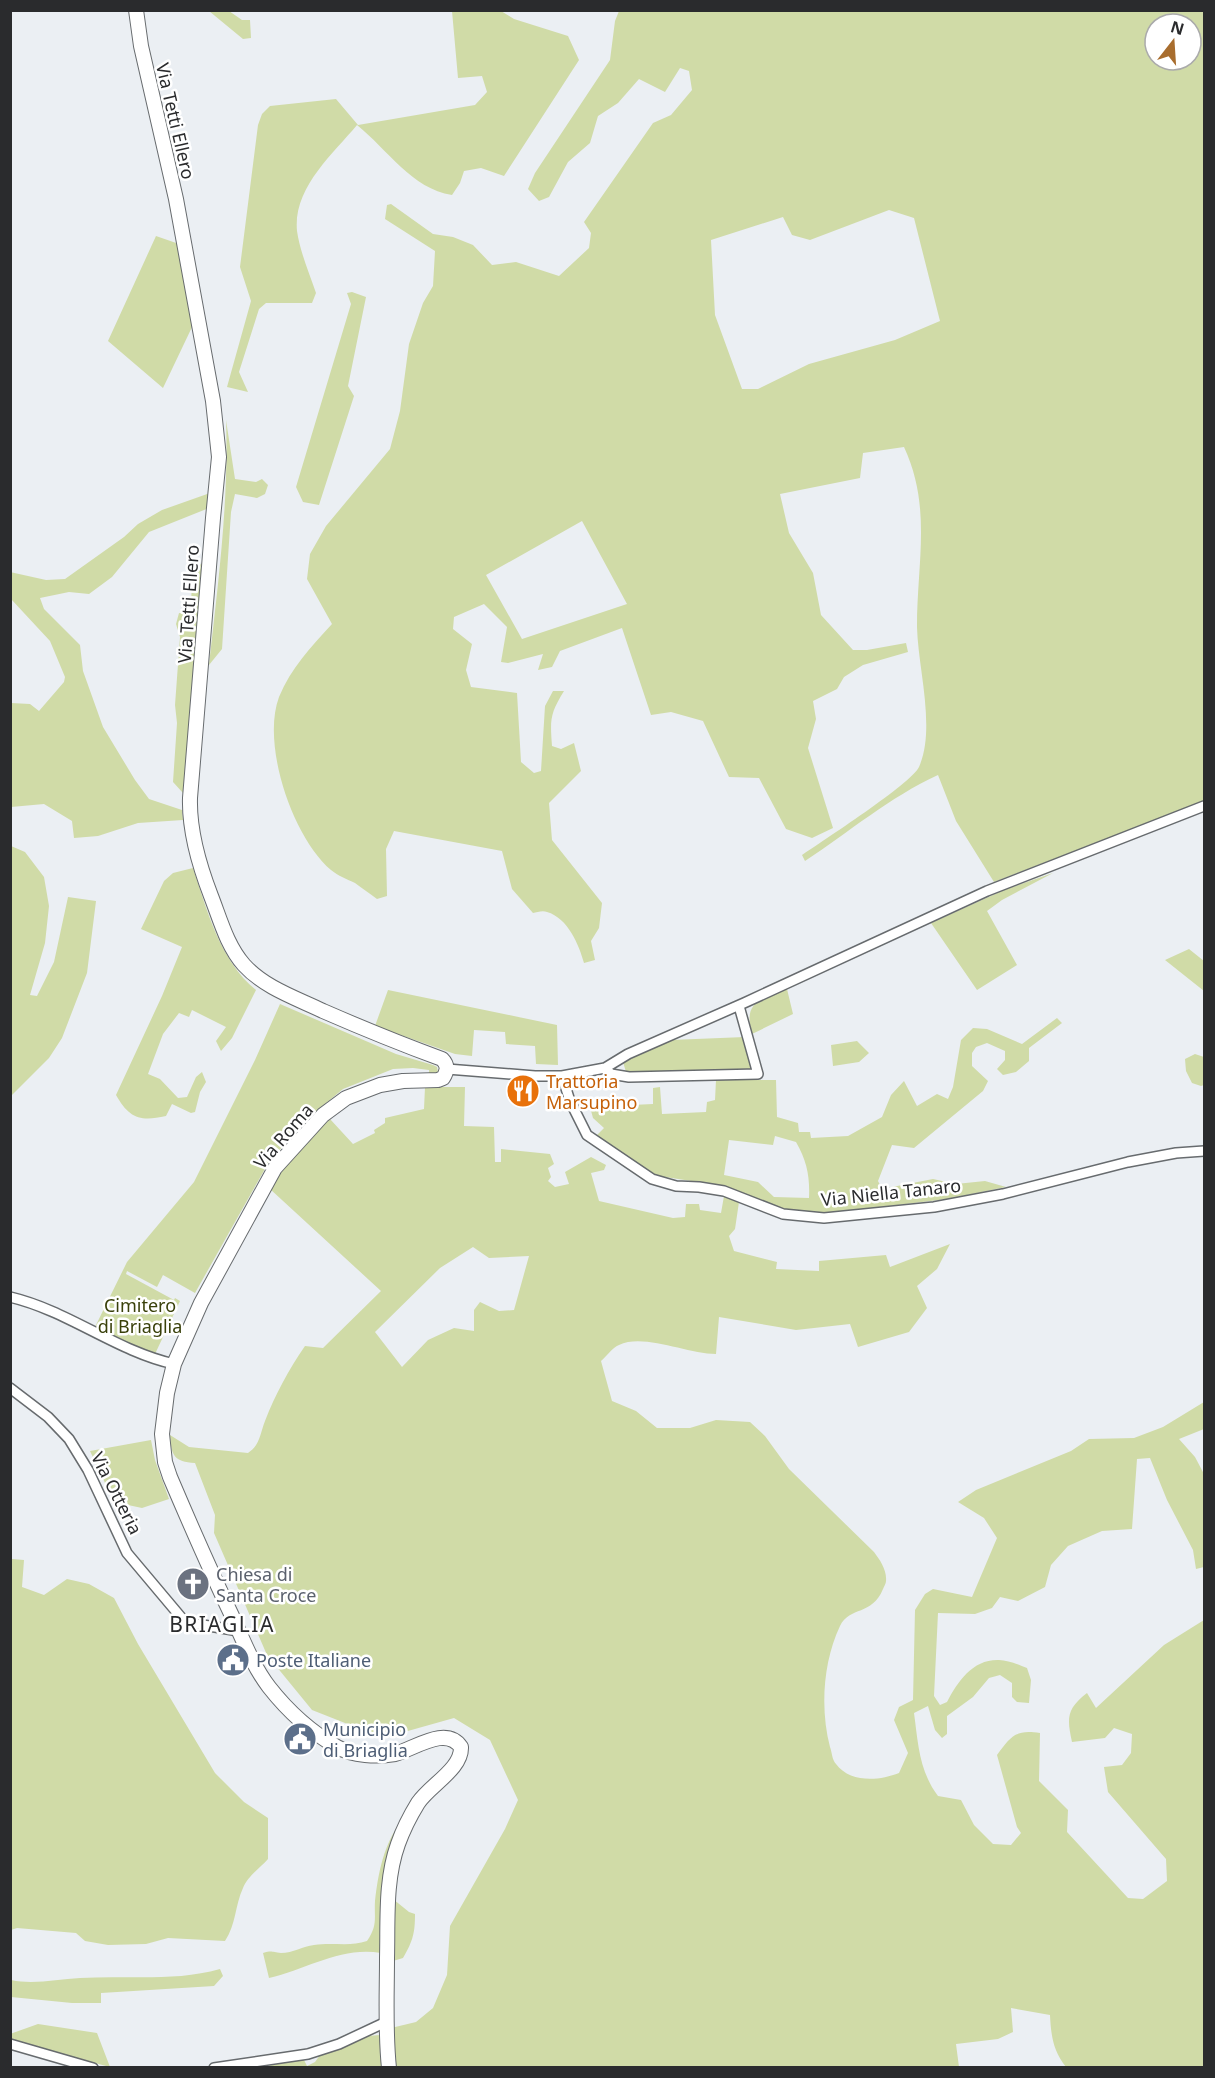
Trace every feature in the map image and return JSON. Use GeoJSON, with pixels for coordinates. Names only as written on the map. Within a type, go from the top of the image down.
{"type":"FeatureCollection","features":[{"type":"Feature","properties":{"kind":"main road","name":"Via Tetti Ellero"},"geometry":{"type":"LineString","coordinates":[[136,10],[141,46],[188,258],[217,433],[218,473],[189,798],[190,821],[203,876],[229,941],[242,963],[258,978],[283,993],[390,1040],[441,1059],[446,1063],[447,1069]]}},
{"type":"Feature","properties":{"kind":"main road","name":"Via Roma"},"geometry":{"type":"LineString","coordinates":[[387,2022],[389,1887],[393,1860],[405,1827],[418,1803],[432,1786],[458,1763],[461,1747],[458,1742],[437,1738],[394,1754],[363,1755],[337,1747],[300,1720],[268,1686],[253,1661],[165,1462],[162,1441],[164,1416],[174,1364],[201,1303],[266,1181],[292,1147],[323,1115],[346,1098],[380,1085],[403,1081],[438,1080],[443,1078],[447,1069]]}},
{"type":"Feature","properties":{"kind":"main road"},"geometry":{"type":"LineString","coordinates":[[387,2022],[389,2067]]}},
{"type":"Feature","properties":{"kind":"street"},"geometry":{"type":"LineString","coordinates":[[447,1069],[562,1076],[605,1068],[628,1054],[739,1006],[987,891],[1204,806]]}},
{"type":"Feature","properties":{"kind":"street"},"geometry":{"type":"LineString","coordinates":[[605,1068],[611,1074],[629,1077],[758,1074],[739,1006]]}},
{"type":"Feature","properties":{"kind":"street","name":"Via Niella Tanaro"},"geometry":{"type":"LineString","coordinates":[[562,1076],[570,1101],[587,1135],[652,1179],[676,1186],[724,1191],[783,1214],[824,1218],[934,1206],[1003,1194],[1176,1152],[1204,1150]]}},
{"type":"Feature","properties":{"kind":"street"},"geometry":{"type":"LineString","coordinates":[[10,1297],[50,1310],[125,1348],[174,1364]]}},
{"type":"Feature","properties":{"kind":"street","name":"Via Otteria"},"geometry":{"type":"LineString","coordinates":[[10,1388],[48,1417],[69,1439],[88,1470],[127,1552],[185,1622],[239,1630]]}},
{"type":"Feature","properties":{"kind":"street"},"geometry":{"type":"LineString","coordinates":[[214,2067],[308,2054],[339,2044],[387,2022]]}},
{"type":"Feature","properties":{"kind":"street"},"geometry":{"type":"LineString","coordinates":[[10,2044],[93,2067]]}},
{"type":"Feature","properties":{"kind":"green space"},"geometry":{"type":"Polygon","coordinates":[[[209,11],[229,11],[242,20],[250,20],[251,38],[243,39],[209,11]]]}},
{"type":"Feature","properties":{"kind":"green space"},"geometry":{"type":"Polygon","coordinates":[[[452,11],[501,11],[514,19],[568,36],[579,60],[504,176],[481,168],[464,171],[452,195],[424,185],[412,177],[357,125],[316,173],[301,201],[297,215],[298,239],[316,293],[312,303],[266,303],[259,309],[239,372],[248,392],[227,387],[251,301],[240,267],[258,125],[262,114],[270,106],[336,99],[358,125],[475,105],[487,92],[482,76],[458,78],[452,11]]]}},
{"type":"Feature","properties":{"kind":"green space"},"geometry":{"type":"Polygon","coordinates":[[[619,11],[1204,11],[1204,801],[994,882],[956,821],[938,775],[886,804],[805,861],[802,855],[846,826],[913,775],[919,767],[924,752],[925,698],[917,627],[920,513],[913,469],[904,447],[863,453],[860,478],[780,494],[789,533],[813,573],[821,615],[853,650],[867,650],[906,643],[908,652],[863,665],[844,677],[837,689],[813,701],[816,719],[808,748],[833,828],[812,838],[786,829],[759,778],[729,777],[703,721],[671,712],[651,715],[622,628],[560,651],[552,667],[538,670],[543,654],[508,663],[501,662],[507,627],[484,604],[454,617],[453,629],[472,644],[466,670],[471,687],[517,693],[521,762],[534,773],[541,771],[545,706],[553,691],[564,691],[552,717],[552,746],[561,749],[574,743],[581,771],[549,803],[552,840],[602,903],[599,928],[591,941],[595,960],[584,963],[576,941],[567,926],[545,911],[533,913],[512,889],[502,851],[394,831],[386,849],[387,896],[377,899],[355,883],[334,872],[317,855],[304,836],[284,790],[274,740],[275,717],[279,697],[289,677],[332,624],[307,579],[310,554],[326,526],[390,449],[400,411],[409,344],[423,303],[433,286],[435,251],[385,219],[387,205],[391,204],[433,234],[453,237],[473,245],[492,265],[516,262],[559,276],[589,248],[591,233],[584,222],[653,123],[671,115],[692,90],[689,71],[680,68],[665,92],[639,79],[618,103],[598,116],[590,143],[568,162],[549,197],[539,201],[528,189],[535,173],[610,60],[615,21],[619,11]],[[889,210],[810,240],[792,235],[783,217],[711,240],[715,315],[742,389],[758,389],[809,364],[895,340],[940,321],[914,218],[889,210]],[[582,521],[486,575],[522,639],[627,604],[582,521]]]}},
{"type":"Feature","properties":{"kind":"green space"},"geometry":{"type":"Polygon","coordinates":[[[156,236],[179,244],[193,325],[163,388],[108,341],[156,236]]]}},
{"type":"Feature","properties":{"kind":"green space"},"geometry":{"type":"Polygon","coordinates":[[[352,292],[366,297],[348,386],[354,396],[319,505],[303,502],[296,487],[351,304],[347,293],[352,292]]]}},
{"type":"Feature","properties":{"kind":"green space"},"geometry":{"type":"Polygon","coordinates":[[[226,420],[235,479],[256,482],[262,479],[268,485],[265,494],[257,498],[235,494],[231,512],[222,649],[209,665],[224,512],[226,420]]]}},
{"type":"Feature","properties":{"kind":"green space"},"geometry":{"type":"Polygon","coordinates":[[[210,493],[209,508],[149,532],[112,577],[89,594],[69,592],[40,598],[44,609],[80,645],[83,671],[103,727],[135,780],[149,799],[182,810],[183,820],[138,823],[98,836],[74,838],[72,821],[44,804],[11,807],[11,703],[30,704],[39,711],[64,682],[65,677],[50,641],[11,599],[10,572],[46,580],[65,579],[124,537],[138,524],[162,510],[210,493]]]}},
{"type":"Feature","properties":{"kind":"green space"},"geometry":{"type":"Polygon","coordinates":[[[204,561],[183,793],[173,782],[180,637],[176,624],[179,613],[190,614],[193,572],[204,561]]]}},
{"type":"Feature","properties":{"kind":"green space"},"geometry":{"type":"Polygon","coordinates":[[[11,846],[25,852],[44,877],[49,906],[45,943],[30,995],[37,996],[54,962],[68,897],[96,901],[87,973],[62,1038],[49,1058],[11,1096],[11,846]]]}},
{"type":"Feature","properties":{"kind":"green space"},"geometry":{"type":"Polygon","coordinates":[[[193,868],[216,934],[224,950],[233,965],[256,990],[232,1038],[221,1051],[216,1041],[226,1027],[192,1010],[189,1017],[179,1013],[163,1034],[148,1074],[160,1079],[178,1098],[187,1097],[196,1077],[202,1072],[206,1082],[200,1092],[195,1112],[191,1113],[172,1104],[166,1116],[142,1118],[126,1109],[116,1095],[182,947],[141,929],[164,881],[173,873],[193,868]]]}},
{"type":"Feature","properties":{"kind":"green space"},"geometry":{"type":"Polygon","coordinates":[[[1053,873],[1002,900],[987,911],[1017,965],[977,990],[931,923],[1004,890],[1053,873]]]}},
{"type":"Feature","properties":{"kind":"green space"},"geometry":{"type":"Polygon","coordinates":[[[1189,949],[1204,961],[1204,991],[1165,960],[1189,949]]]}},
{"type":"Feature","properties":{"kind":"green space"},"geometry":{"type":"Polygon","coordinates":[[[787,989],[793,1014],[752,1034],[750,1014],[752,1008],[756,1003],[787,989]]]}},
{"type":"Feature","properties":{"kind":"green space"},"geometry":{"type":"Polygon","coordinates":[[[388,990],[557,1025],[558,1065],[536,1064],[535,1046],[506,1044],[505,1032],[474,1030],[472,1056],[455,1054],[375,1026],[388,990]]]}},
{"type":"Feature","properties":{"kind":"green space","name":"Cimitero di Briaglia"},"geometry":{"type":"Polygon","coordinates":[[[280,1004],[396,1054],[433,1065],[437,1067],[438,1072],[435,1076],[429,1076],[429,1070],[393,1069],[343,1089],[314,1113],[270,1160],[195,1293],[163,1275],[157,1287],[127,1271],[126,1274],[180,1301],[155,1354],[128,1344],[95,1327],[127,1262],[194,1182],[255,1060],[280,1004]]]}},
{"type":"Feature","properties":{"kind":"green space"},"geometry":{"type":"Polygon","coordinates":[[[1057,1018],[1062,1023],[1029,1048],[1029,1061],[1016,1072],[1003,1075],[997,1069],[1005,1060],[1005,1051],[987,1043],[976,1047],[972,1053],[972,1066],[988,1081],[983,1091],[914,1148],[892,1145],[878,1181],[882,1189],[933,1179],[956,1184],[985,1181],[1006,1187],[947,1199],[840,1212],[782,1209],[724,1186],[652,1175],[595,1137],[604,1128],[593,1118],[590,1107],[653,1104],[653,1088],[660,1087],[662,1114],[706,1112],[707,1102],[715,1100],[716,1080],[776,1080],[777,1117],[798,1123],[799,1132],[810,1132],[811,1138],[848,1136],[882,1117],[891,1095],[904,1081],[917,1106],[937,1094],[948,1099],[953,1087],[961,1040],[973,1028],[987,1029],[1022,1044],[1057,1018]],[[775,1136],[773,1145],[729,1140],[724,1175],[758,1182],[774,1197],[809,1198],[807,1169],[796,1142],[775,1136]]]}},
{"type":"Feature","properties":{"kind":"green space"},"geometry":{"type":"Polygon","coordinates":[[[745,1037],[752,1069],[749,1071],[626,1072],[623,1062],[671,1040],[745,1037]]]}},
{"type":"Feature","properties":{"kind":"green space"},"geometry":{"type":"Polygon","coordinates":[[[857,1041],[869,1053],[859,1062],[833,1066],[831,1045],[857,1041]]]}},
{"type":"Feature","properties":{"kind":"green space"},"geometry":{"type":"Polygon","coordinates":[[[1195,1054],[1204,1057],[1204,1085],[1201,1086],[1192,1083],[1186,1071],[1185,1059],[1195,1054]]]}},
{"type":"Feature","properties":{"kind":"green space"},"geometry":{"type":"Polygon","coordinates":[[[425,1087],[465,1087],[464,1126],[494,1127],[495,1162],[501,1162],[501,1149],[550,1154],[554,1164],[548,1168],[551,1177],[548,1181],[555,1187],[569,1184],[565,1172],[591,1157],[606,1165],[604,1170],[591,1173],[599,1201],[673,1218],[685,1217],[686,1204],[699,1204],[700,1210],[721,1213],[724,1196],[739,1202],[735,1229],[729,1236],[734,1251],[777,1262],[776,1269],[819,1271],[819,1261],[886,1255],[890,1267],[950,1244],[937,1269],[917,1286],[927,1308],[909,1332],[858,1347],[850,1324],[796,1330],[719,1317],[716,1354],[641,1341],[616,1346],[601,1361],[612,1401],[636,1411],[657,1428],[690,1428],[716,1420],[750,1422],[765,1436],[789,1469],[874,1552],[881,1562],[886,1577],[883,1589],[873,1603],[844,1620],[834,1640],[827,1670],[824,1702],[832,1756],[842,1770],[849,1775],[874,1779],[899,1773],[908,1753],[894,1720],[899,1707],[913,1700],[915,1610],[925,1594],[933,1589],[972,1597],[997,1538],[984,1518],[958,1502],[976,1490],[1071,1451],[1089,1439],[1134,1438],[1163,1427],[1204,1402],[1204,1429],[1179,1439],[1195,1457],[1204,1474],[1204,1567],[1196,1569],[1193,1550],[1167,1500],[1150,1458],[1137,1459],[1132,1529],[1102,1531],[1068,1546],[1051,1565],[1045,1587],[1018,1601],[1000,1597],[992,1608],[975,1614],[938,1613],[934,1696],[940,1705],[947,1702],[961,1679],[974,1667],[981,1663],[999,1660],[1027,1668],[1031,1680],[1029,1703],[1017,1702],[1012,1697],[1012,1683],[1000,1675],[989,1678],[973,1697],[947,1716],[947,1734],[942,1738],[935,1730],[928,1706],[914,1713],[920,1756],[927,1777],[938,1796],[961,1800],[974,1825],[993,1844],[1011,1845],[1021,1833],[1017,1827],[997,1755],[1015,1735],[1025,1732],[1040,1733],[1039,1781],[1068,1810],[1067,1832],[1128,1898],[1143,1899],[1167,1881],[1166,1859],[1108,1792],[1104,1767],[1122,1765],[1131,1753],[1132,1734],[1114,1728],[1105,1738],[1072,1742],[1069,1727],[1070,1715],[1075,1704],[1087,1693],[1096,1708],[1164,1645],[1204,1620],[1204,2067],[1066,2067],[1058,2055],[1054,2042],[1050,2015],[1011,2008],[1013,2032],[998,2039],[956,2044],[959,2067],[394,2067],[391,2028],[416,2022],[433,2008],[447,1975],[450,1926],[505,1829],[518,1800],[490,1740],[454,1718],[383,1738],[312,1710],[267,1655],[214,1533],[215,1515],[195,1463],[182,1461],[175,1456],[171,1448],[170,1435],[189,1447],[248,1453],[257,1443],[278,1392],[305,1346],[323,1348],[381,1291],[270,1189],[291,1157],[330,1119],[353,1144],[375,1133],[374,1130],[385,1123],[385,1118],[424,1109],[425,1087]],[[473,1247],[440,1268],[375,1332],[402,1367],[428,1340],[454,1328],[474,1331],[474,1310],[480,1302],[499,1311],[514,1310],[529,1256],[489,1258],[473,1247]]]}},
{"type":"Feature","properties":{"kind":"green space"},"geometry":{"type":"Polygon","coordinates":[[[151,1440],[155,1460],[169,1499],[142,1508],[114,1502],[90,1451],[151,1440]]]}},
{"type":"Feature","properties":{"kind":"green space"},"geometry":{"type":"Polygon","coordinates":[[[10,1560],[24,1560],[22,1587],[44,1595],[67,1579],[89,1584],[114,1598],[138,1644],[215,1773],[244,1802],[268,1818],[268,1859],[245,1884],[225,1941],[168,1938],[146,1944],[108,1945],[85,1941],[76,1933],[17,1928],[11,1930],[10,1560]]]}},
{"type":"Feature","properties":{"kind":"green space"},"geometry":{"type":"Polygon","coordinates":[[[402,1821],[381,1953],[338,1955],[269,1978],[263,1953],[270,1951],[285,1953],[314,1945],[354,1944],[367,1941],[374,1926],[376,1891],[386,1848],[402,1821]]]}},
{"type":"Feature","properties":{"kind":"green space"},"geometry":{"type":"Polygon","coordinates":[[[393,1899],[415,1914],[414,1932],[409,1947],[403,1958],[393,1961],[393,1899]]]}},
{"type":"Feature","properties":{"kind":"green space"},"geometry":{"type":"Polygon","coordinates":[[[220,1969],[223,1976],[214,1986],[101,1993],[101,2003],[72,2003],[11,1997],[11,1980],[37,1982],[97,1977],[168,1977],[220,1969]]]}},
{"type":"Feature","properties":{"kind":"green space"},"geometry":{"type":"Polygon","coordinates":[[[38,2024],[97,2033],[110,2067],[11,2041],[10,2034],[38,2024]]]}},
{"type":"Feature","properties":{"kind":"green space"},"geometry":{"type":"Polygon","coordinates":[[[380,2035],[382,2067],[259,2068],[303,2058],[307,2066],[315,2062],[320,2055],[367,2036],[380,2035]]]}},
{"type":"Feature","properties":{"kind":"place","name":"Trattoria Marsupino"},"geometry":{"type":"Point","coordinates":[523,1091]}},
{"type":"Feature","properties":{"kind":"place","name":"Chiesa di Santa Croce"},"geometry":{"type":"Point","coordinates":[193,1584]}},
{"type":"Feature","properties":{"kind":"place","name":"Poste Italiane"},"geometry":{"type":"Point","coordinates":[233,1660]}},
{"type":"Feature","properties":{"kind":"place","name":"Municipio di Briaglia"},"geometry":{"type":"Point","coordinates":[300,1739]}},
{"type":"Feature","properties":{"kind":"district","name":"BRIAGLIA"},"geometry":{"type":"Point","coordinates":[222,1624]}}]}
